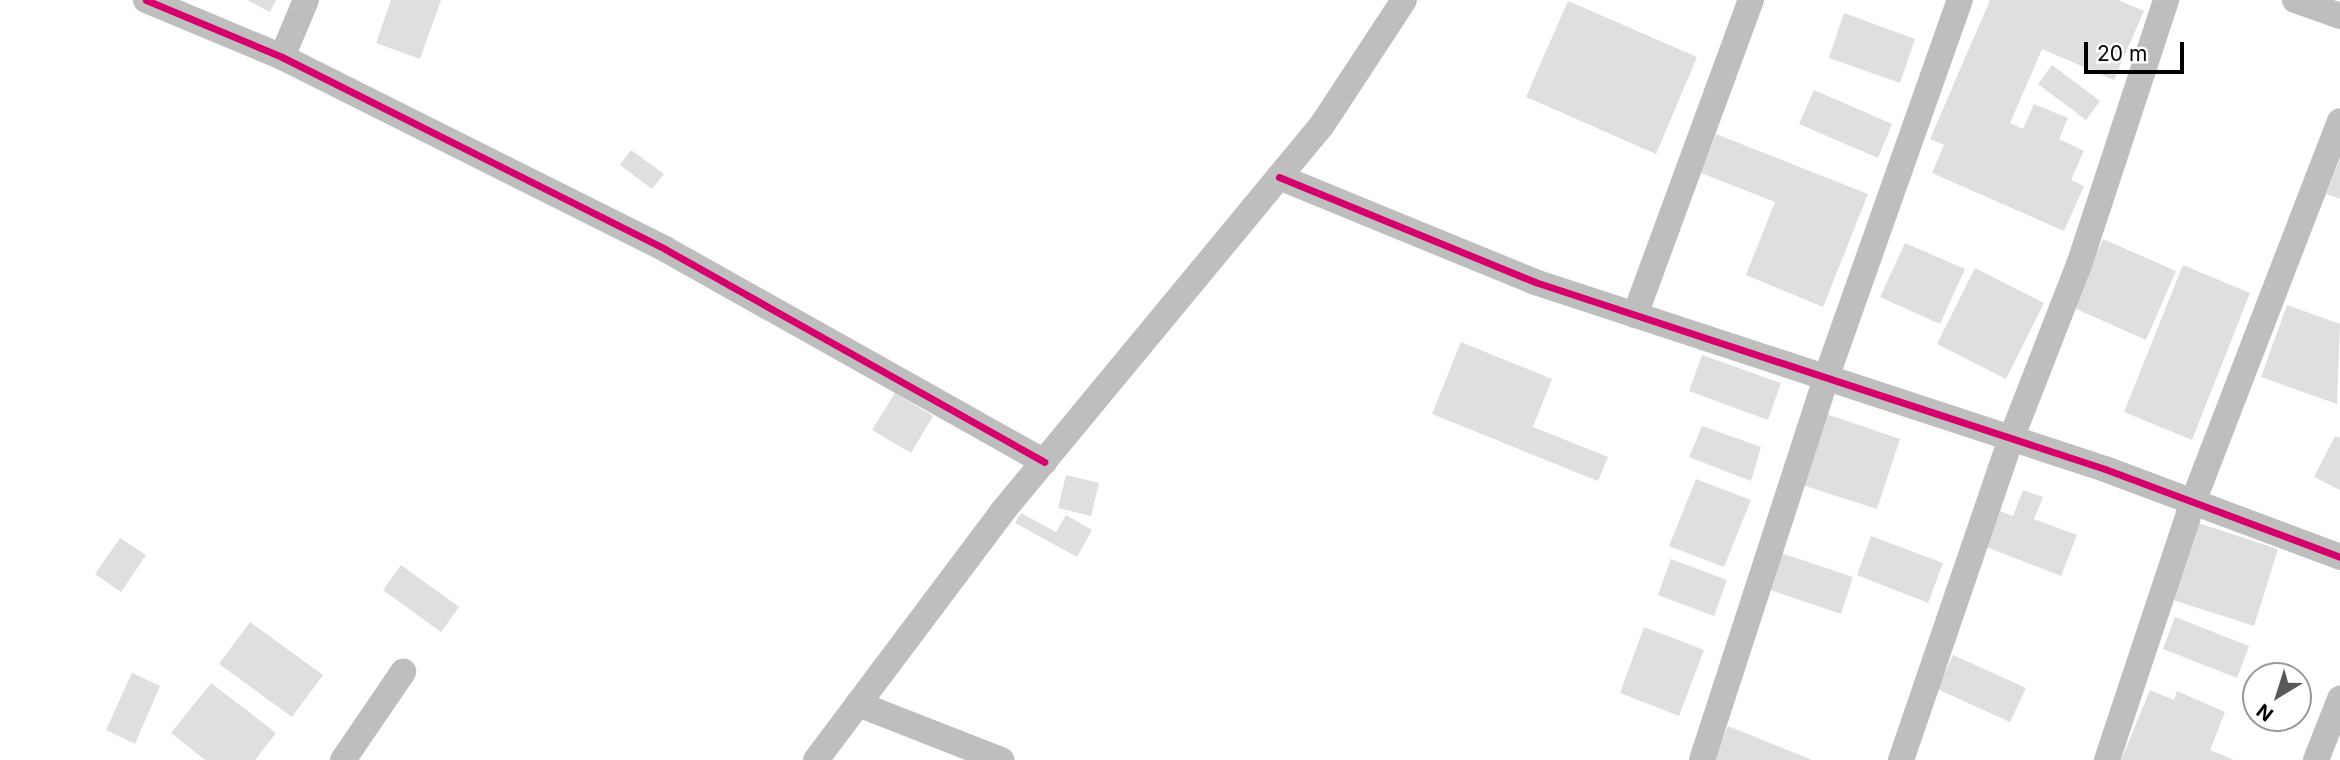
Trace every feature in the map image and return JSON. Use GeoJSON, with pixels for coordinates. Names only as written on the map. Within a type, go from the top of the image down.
{"type":"FeatureCollection","features":[{"type":"Feature","properties":{"kind":"street"},"geometry":{"type":"LineString","coordinates":[[146,0],[282,57],[665,249],[1044,462]]}},
{"type":"Feature","properties":{"kind":"street"},"geometry":{"type":"LineString","coordinates":[[282,57],[306,0]]}},
{"type":"Feature","properties":{"kind":"street"},"geometry":{"type":"LineString","coordinates":[[816,760],[1044,462],[1322,125],[1404,0]]}},
{"type":"Feature","properties":{"kind":"street"},"geometry":{"type":"LineString","coordinates":[[1635,315],[1751,0]]}},
{"type":"Feature","properties":{"kind":"street"},"geometry":{"type":"LineString","coordinates":[[1702,760],[1826,378],[1960,0]]}},
{"type":"Feature","properties":{"kind":"street"},"geometry":{"type":"LineString","coordinates":[[1900,760],[2011,439],[2079,265],[2166,0]]}},
{"type":"Feature","properties":{"kind":"street"},"geometry":{"type":"LineString","coordinates":[[2295,0],[2340,16]]}},
{"type":"Feature","properties":{"kind":"street"},"geometry":{"type":"LineString","coordinates":[[2107,760],[2193,502],[2340,121]]}},
{"type":"Feature","properties":{"kind":"street"},"geometry":{"type":"LineString","coordinates":[[1279,177],[1535,282],[2011,439],[2340,556]]}},
{"type":"Feature","properties":{"kind":"street"},"geometry":{"type":"LineString","coordinates":[[343,760],[402,672]]}},
{"type":"Feature","properties":{"kind":"street"},"geometry":{"type":"LineString","coordinates":[[2316,760],[2340,699]]}},
{"type":"Feature","properties":{"kind":"street"},"geometry":{"type":"LineString","coordinates":[[858,704],[1001,760]]}},
{"type":"Feature","properties":{"kind":"building"},"geometry":{"type":"Polygon","coordinates":[[[247,0],[276,0],[270,12],[247,0]]]}},
{"type":"Feature","properties":{"kind":"building"},"geometry":{"type":"Polygon","coordinates":[[[391,0],[441,0],[420,59],[376,43],[391,0]]]}},
{"type":"Feature","properties":{"kind":"building"},"geometry":{"type":"Polygon","coordinates":[[[1990,0],[2118,0],[2144,11],[2114,80],[2042,49],[2010,123],[2023,129],[2034,104],[2068,118],[2059,139],[2084,151],[2071,180],[2084,186],[2064,231],[1932,173],[1944,145],[1930,139],[1990,0]]]}},
{"type":"Feature","properties":{"kind":"building"},"geometry":{"type":"Polygon","coordinates":[[[1568,1],[1697,57],[1656,154],[1526,97],[1568,1]]]}},
{"type":"Feature","properties":{"kind":"building"},"geometry":{"type":"Polygon","coordinates":[[[1844,13],[1915,39],[1900,83],[1829,58],[1844,13]]]}},
{"type":"Feature","properties":{"kind":"building"},"geometry":{"type":"Polygon","coordinates":[[[2052,65],[2100,101],[2086,120],[2038,84],[2052,65]]]}},
{"type":"Feature","properties":{"kind":"building"},"geometry":{"type":"Polygon","coordinates":[[[1814,90],[1892,124],[1878,158],[1799,124],[1814,90]]]}},
{"type":"Feature","properties":{"kind":"building"},"geometry":{"type":"Polygon","coordinates":[[[1716,134],[1868,194],[1823,307],[1746,275],[1775,202],[1701,173],[1716,134]]]}},
{"type":"Feature","properties":{"kind":"building"},"geometry":{"type":"Polygon","coordinates":[[[631,150],[664,174],[652,189],[620,165],[631,150]]]}},
{"type":"Feature","properties":{"kind":"building"},"geometry":{"type":"Polygon","coordinates":[[[2340,159],[2340,199],[2326,194],[2340,159]]]}},
{"type":"Feature","properties":{"kind":"building"},"geometry":{"type":"Polygon","coordinates":[[[2103,239],[2176,271],[2146,340],[2072,307],[2103,239]]]}},
{"type":"Feature","properties":{"kind":"building"},"geometry":{"type":"Polygon","coordinates":[[[1905,243],[1965,269],[1940,324],[1880,297],[1905,243]]]}},
{"type":"Feature","properties":{"kind":"building"},"geometry":{"type":"Polygon","coordinates":[[[2183,265],[2250,293],[2192,440],[2124,412],[2183,265]]]}},
{"type":"Feature","properties":{"kind":"building"},"geometry":{"type":"Polygon","coordinates":[[[1975,268],[2044,303],[2006,379],[1937,344],[1975,268]]]}},
{"type":"Feature","properties":{"kind":"building"},"geometry":{"type":"Polygon","coordinates":[[[2287,305],[2340,324],[2337,404],[2261,377],[2287,305]]]}},
{"type":"Feature","properties":{"kind":"building"},"geometry":{"type":"Polygon","coordinates":[[[1461,342],[1552,379],[1533,427],[1608,457],[1598,481],[1432,414],[1461,342]]]}},
{"type":"Feature","properties":{"kind":"building"},"geometry":{"type":"Polygon","coordinates":[[[1702,355],[1781,383],[1768,420],[1689,391],[1702,355]]]}},
{"type":"Feature","properties":{"kind":"building"},"geometry":{"type":"Polygon","coordinates":[[[895,393],[933,416],[911,453],[872,430],[895,393]]]}},
{"type":"Feature","properties":{"kind":"building"},"geometry":{"type":"Polygon","coordinates":[[[1826,414],[1900,439],[1877,509],[1802,485],[1826,414]]]}},
{"type":"Feature","properties":{"kind":"building"},"geometry":{"type":"Polygon","coordinates":[[[1702,426],[1761,447],[1751,481],[1689,457],[1702,426]]]}},
{"type":"Feature","properties":{"kind":"building"},"geometry":{"type":"Polygon","coordinates":[[[2335,436],[2340,438],[2340,490],[2314,477],[2335,436]]]}},
{"type":"Feature","properties":{"kind":"building"},"geometry":{"type":"Polygon","coordinates":[[[1066,475],[1099,483],[1091,516],[1058,508],[1066,475]]]}},
{"type":"Feature","properties":{"kind":"building"},"geometry":{"type":"Polygon","coordinates":[[[1696,479],[1751,500],[1724,567],[1669,546],[1696,479]]]}},
{"type":"Feature","properties":{"kind":"building"},"geometry":{"type":"Polygon","coordinates":[[[2023,490],[2043,497],[2034,519],[2077,535],[2061,576],[1986,547],[2000,511],[2013,516],[2023,490]]]}},
{"type":"Feature","properties":{"kind":"building"},"geometry":{"type":"Polygon","coordinates":[[[1021,513],[1056,532],[1066,515],[1092,530],[1077,557],[1015,523],[1021,513]]]}},
{"type":"Feature","properties":{"kind":"building"},"geometry":{"type":"Polygon","coordinates":[[[2198,523],[2278,549],[2254,626],[2173,600],[2198,523]]]}},
{"type":"Feature","properties":{"kind":"building"},"geometry":{"type":"Polygon","coordinates":[[[1871,536],[1943,563],[1928,603],[1857,575],[1871,536]]]}},
{"type":"Feature","properties":{"kind":"building"},"geometry":{"type":"Polygon","coordinates":[[[120,538],[146,555],[121,592],[95,574],[120,538]]]}},
{"type":"Feature","properties":{"kind":"building"},"geometry":{"type":"Polygon","coordinates":[[[1778,552],[1853,577],[1841,614],[1767,589],[1778,552]]]}},
{"type":"Feature","properties":{"kind":"building"},"geometry":{"type":"Polygon","coordinates":[[[1671,559],[1727,580],[1714,616],[1658,595],[1671,559]]]}},
{"type":"Feature","properties":{"kind":"building"},"geometry":{"type":"Polygon","coordinates":[[[401,565],[459,607],[441,632],[383,590],[401,565]]]}},
{"type":"Feature","properties":{"kind":"building"},"geometry":{"type":"Polygon","coordinates":[[[2175,617],[2249,646],[2237,678],[2163,649],[2175,617]]]}},
{"type":"Feature","properties":{"kind":"building"},"geometry":{"type":"Polygon","coordinates":[[[250,622],[323,675],[292,717],[219,664],[250,622]]]}},
{"type":"Feature","properties":{"kind":"building"},"geometry":{"type":"Polygon","coordinates":[[[1644,627],[1704,650],[1679,716],[1620,693],[1644,627]]]}},
{"type":"Feature","properties":{"kind":"building"},"geometry":{"type":"Polygon","coordinates":[[[1953,655],[2026,688],[2010,722],[1937,689],[1953,655]]]}},
{"type":"Feature","properties":{"kind":"building"},"geometry":{"type":"Polygon","coordinates":[[[132,673],[160,686],[135,744],[106,730],[132,673]]]}},
{"type":"Feature","properties":{"kind":"building"},"geometry":{"type":"Polygon","coordinates":[[[211,683],[276,733],[255,760],[205,760],[171,733],[211,683]]]}},
{"type":"Feature","properties":{"kind":"building"},"geometry":{"type":"Polygon","coordinates":[[[2150,690],[2174,700],[2177,691],[2225,712],[2210,750],[2234,760],[2121,760],[2150,690]]]}},
{"type":"Feature","properties":{"kind":"building"},"geometry":{"type":"Polygon","coordinates":[[[1728,726],[1812,760],[1714,760],[1728,726]]]}},
{"type":"Feature","properties":{"kind":"cycle path"},"geometry":{"type":"LineString","coordinates":[[146,0],[282,57],[665,249],[1044,462]]}},
{"type":"Feature","properties":{"kind":"cycle path"},"geometry":{"type":"LineString","coordinates":[[1279,177],[1535,282],[2105,469],[2340,557]]}}]}
